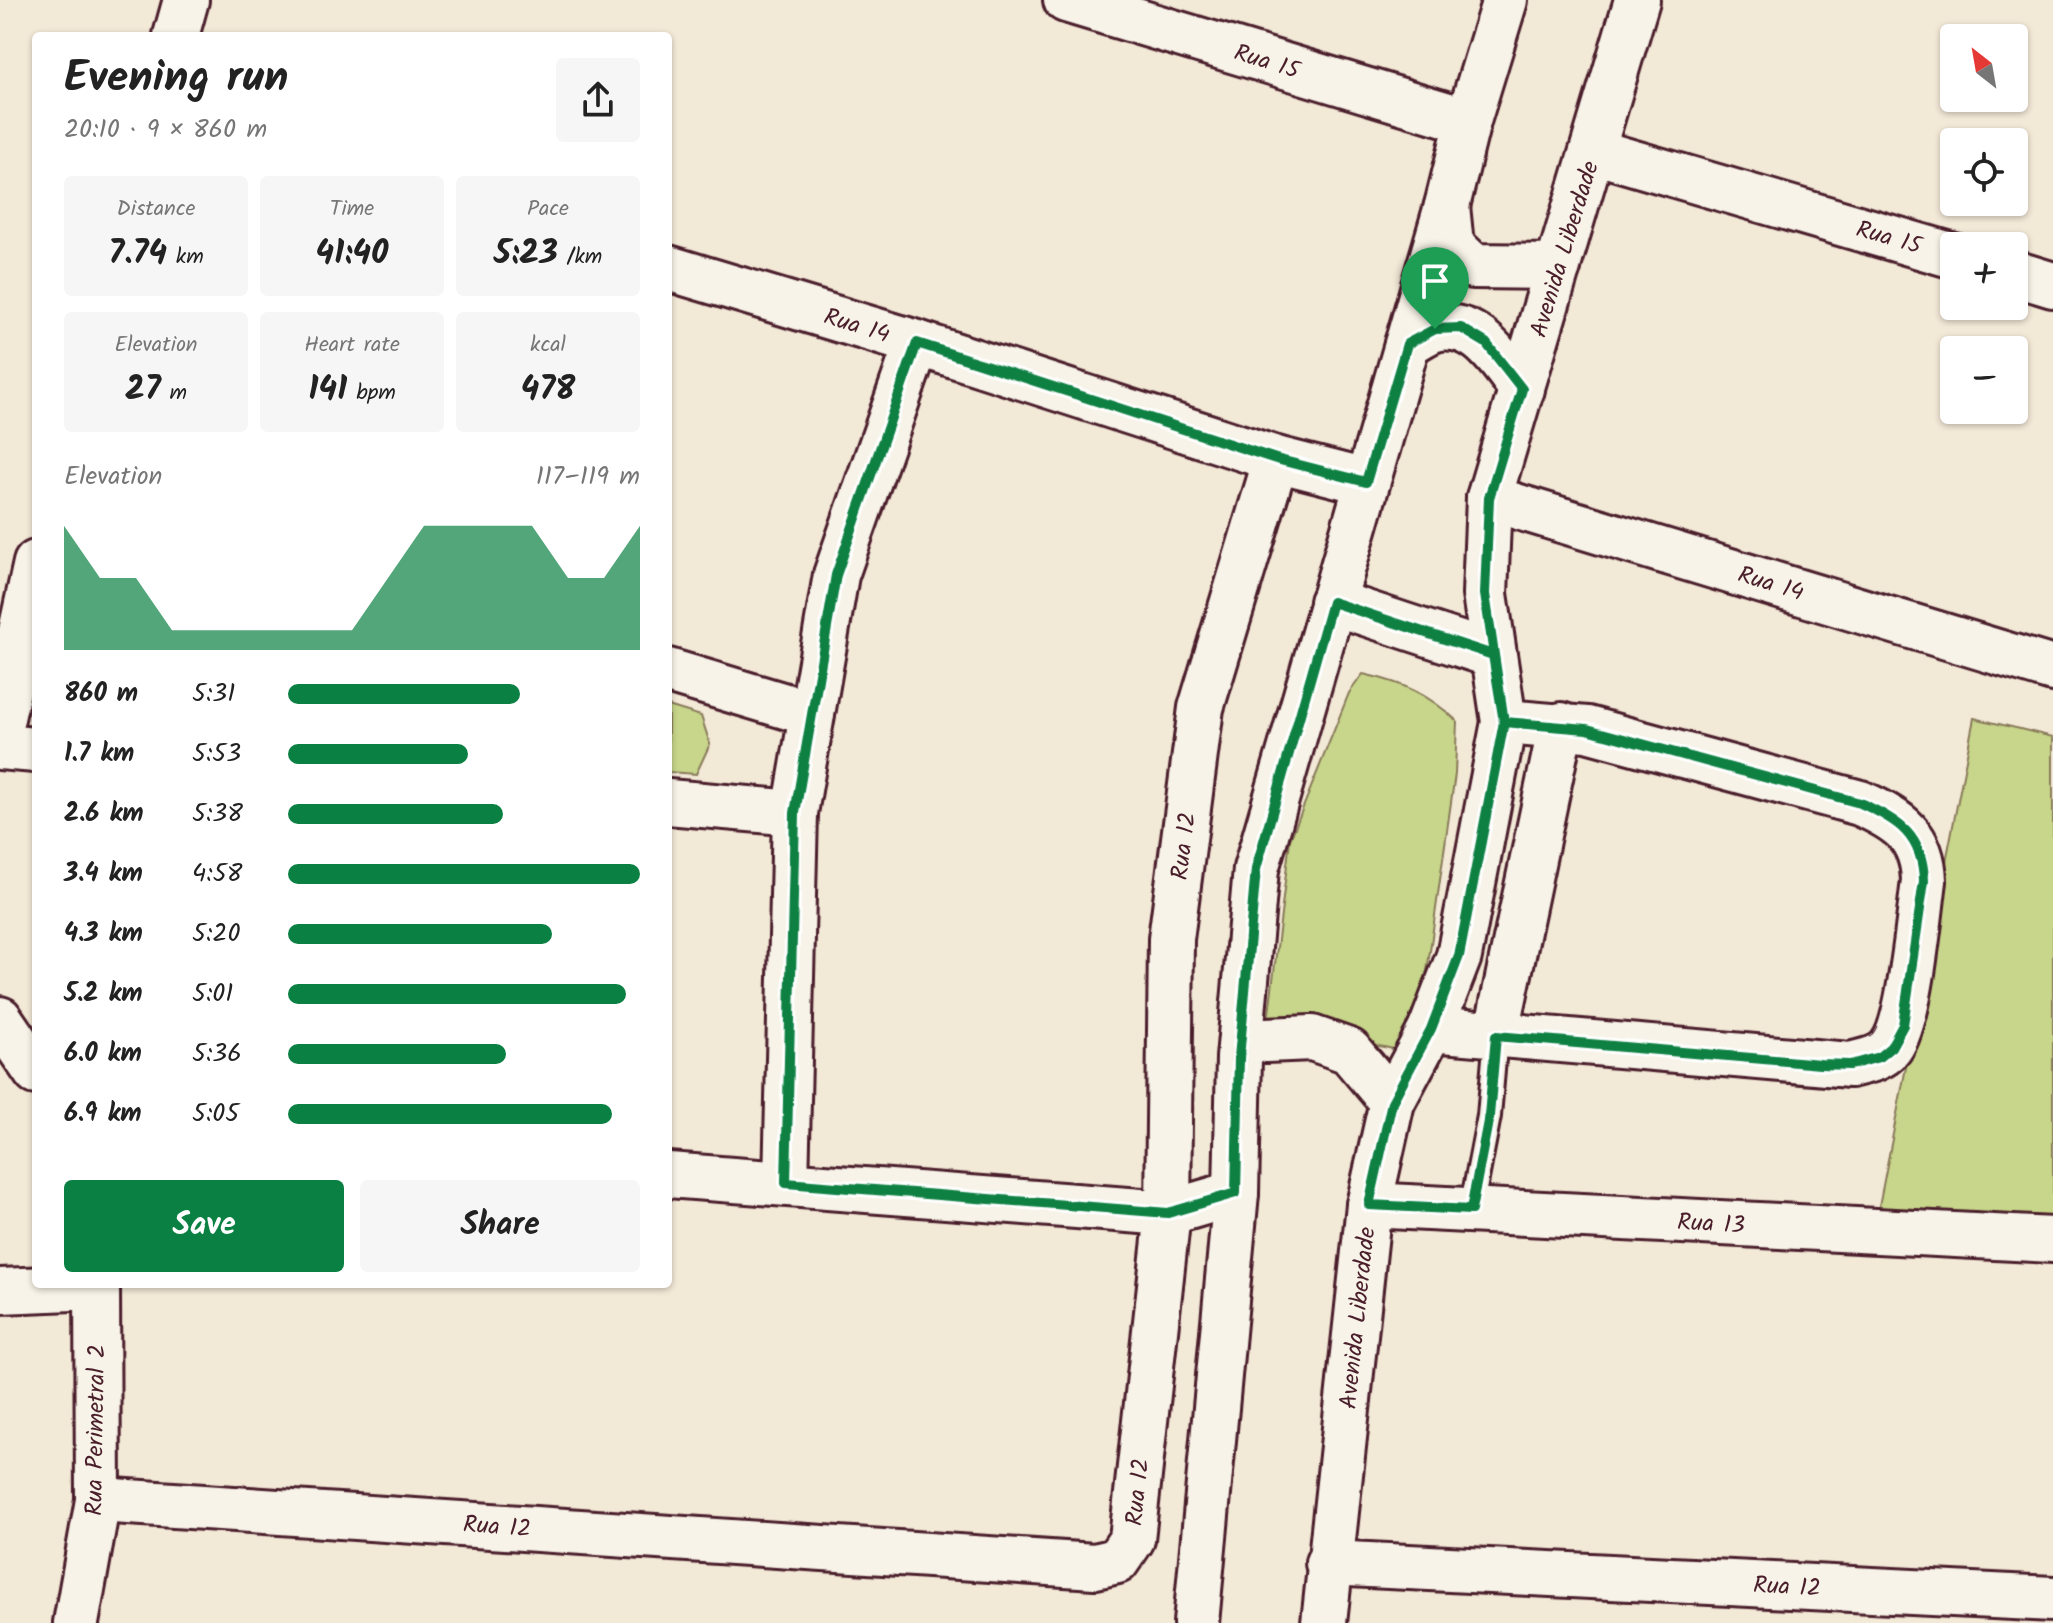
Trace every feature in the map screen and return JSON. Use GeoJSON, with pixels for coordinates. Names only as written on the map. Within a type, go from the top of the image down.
{"type":"FeatureCollection","features":[{"type":"Feature","properties":{"kind":"street"},"geometry":{"type":"LineString","coordinates":[[177,32],[186,0]]}},
{"type":"Feature","properties":{"kind":"street","name":"Rua 15"},"geometry":{"type":"LineString","coordinates":[[1066,0],[1468,121]]}},
{"type":"Feature","properties":{"kind":"street"},"geometry":{"type":"LineString","coordinates":[[1196,1623],[1236,1193],[1239,1058],[1256,869],[1505,0]]}},
{"type":"Feature","properties":{"kind":"street","name":"Avenida Liberdade"},"geometry":{"type":"LineString","coordinates":[[1324,1623],[1328,1563],[1369,1205],[1392,1102],[1431,1029],[1459,956],[1504,722],[1485,594],[1489,498],[1637,0]]}},
{"type":"Feature","properties":{"kind":"street","name":"Rua 15"},"geometry":{"type":"LineString","coordinates":[[1593,151],[1940,252]]}},
{"type":"Feature","properties":{"kind":"street"},"geometry":{"type":"LineString","coordinates":[[1447,206],[1451,245],[1473,266],[1558,267]]}},
{"type":"Feature","properties":{"kind":"street","name":"Rua 14"},"geometry":{"type":"LineString","coordinates":[[672,269],[917,343],[1276,459],[1366,482]]}},
{"type":"Feature","properties":{"kind":"street"},"geometry":{"type":"LineString","coordinates":[[2028,277],[2053,285]]}},
{"type":"Feature","properties":{"kind":"street"},"geometry":{"type":"LineString","coordinates":[[1407,344],[1435,329],[1461,328],[1486,343],[1522,389]]}},
{"type":"Feature","properties":{"kind":"street"},"geometry":{"type":"LineString","coordinates":[[786,1183],[795,813],[836,575],[917,343]]}},
{"type":"Feature","properties":{"kind":"street","name":"Rua 12"},"geometry":{"type":"LineString","coordinates":[[98,1500],[1095,1566],[1117,1561],[1132,1539],[1168,1213],[1171,939],[1201,708],[1276,459]]}},
{"type":"Feature","properties":{"kind":"street","name":"Rua 14"},"geometry":{"type":"LineString","coordinates":[[1489,498],[2053,669]]}},
{"type":"Feature","properties":{"kind":"street"},"geometry":{"type":"LineString","coordinates":[[0,727],[32,581]]}},
{"type":"Feature","properties":{"kind":"street"},"geometry":{"type":"LineString","coordinates":[[1332,602],[1493,655]]}},
{"type":"Feature","properties":{"kind":"street"},"geometry":{"type":"LineString","coordinates":[[672,672],[812,714]]}},
{"type":"Feature","properties":{"kind":"street"},"geometry":{"type":"LineString","coordinates":[[1431,1029],[1850,1065],[1879,1057],[1891,1047],[1903,1025],[1924,881],[1923,859],[1916,843],[1903,828],[1882,813],[1860,803],[1587,729],[1504,722]]}},
{"type":"Feature","properties":{"kind":"street"},"geometry":{"type":"LineString","coordinates":[[1496,1036],[1561,725]]}},
{"type":"Feature","properties":{"kind":"street"},"geometry":{"type":"LineString","coordinates":[[0,747],[32,750]]}},
{"type":"Feature","properties":{"kind":"street"},"geometry":{"type":"LineString","coordinates":[[672,802],[795,813]]}},
{"type":"Feature","properties":{"kind":"street"},"geometry":{"type":"LineString","coordinates":[[0,1019],[32,1066]]}},
{"type":"Feature","properties":{"kind":"street"},"geometry":{"type":"LineString","coordinates":[[1266,1040],[1312,1038],[1349,1051],[1392,1102]]}},
{"type":"Feature","properties":{"kind":"street"},"geometry":{"type":"LineString","coordinates":[[672,1175],[1168,1213],[1236,1193]]}},
{"type":"Feature","properties":{"kind":"street","name":"Rua 13"},"geometry":{"type":"LineString","coordinates":[[1369,1205],[2053,1240]]}},
{"type":"Feature","properties":{"kind":"street"},"geometry":{"type":"LineString","coordinates":[[0,1291],[48,1288]]}},
{"type":"Feature","properties":{"kind":"street","name":"Rua Perimetral 2"},"geometry":{"type":"LineString","coordinates":[[76,1623],[98,1500],[97,1288]]}},
{"type":"Feature","properties":{"kind":"street","name":"Rua 12"},"geometry":{"type":"LineString","coordinates":[[1328,1563],[2053,1599]]}},
{"type":"Feature","properties":{"kind":"lane"},"geometry":{"type":"LineString","coordinates":[[1471,1210],[1489,1116],[1496,1036]]}},
{"type":"Feature","properties":{"kind":"green space"},"geometry":{"type":"Polygon","coordinates":[[[1363,674],[1414,690],[1457,721],[1455,774],[1428,965],[1421,1003],[1398,1050],[1268,1022],[1290,840],[1349,693],[1363,674]]]}},
{"type":"Feature","properties":{"kind":"green space"},"geometry":{"type":"Polygon","coordinates":[[[672,707],[701,716],[710,744],[696,774],[672,772],[672,707]]]}},
{"type":"Feature","properties":{"kind":"green space"},"geometry":{"type":"Polygon","coordinates":[[[1974,718],[2053,737],[2053,1221],[1878,1211],[1974,718]]]}},
{"type":"Feature","properties":{"kind":"route"},"geometry":{"type":"LineString","coordinates":[[1435,329],[1407,344],[1366,482],[1276,459],[917,343],[836,575],[795,813],[786,1183],[1168,1213],[1236,1193],[1239,1058],[1256,869],[1332,602],[1493,655],[1504,722],[1459,956],[1431,1029],[1392,1102],[1369,1205],[1471,1210],[1489,1116],[1496,1036],[1850,1065],[1879,1057],[1891,1047],[1903,1025],[1924,881],[1923,859],[1916,843],[1903,828],[1882,813],[1860,803],[1587,729],[1504,722],[1485,594],[1489,498],[1522,389],[1486,343],[1461,328],[1435,329]]}}]}
